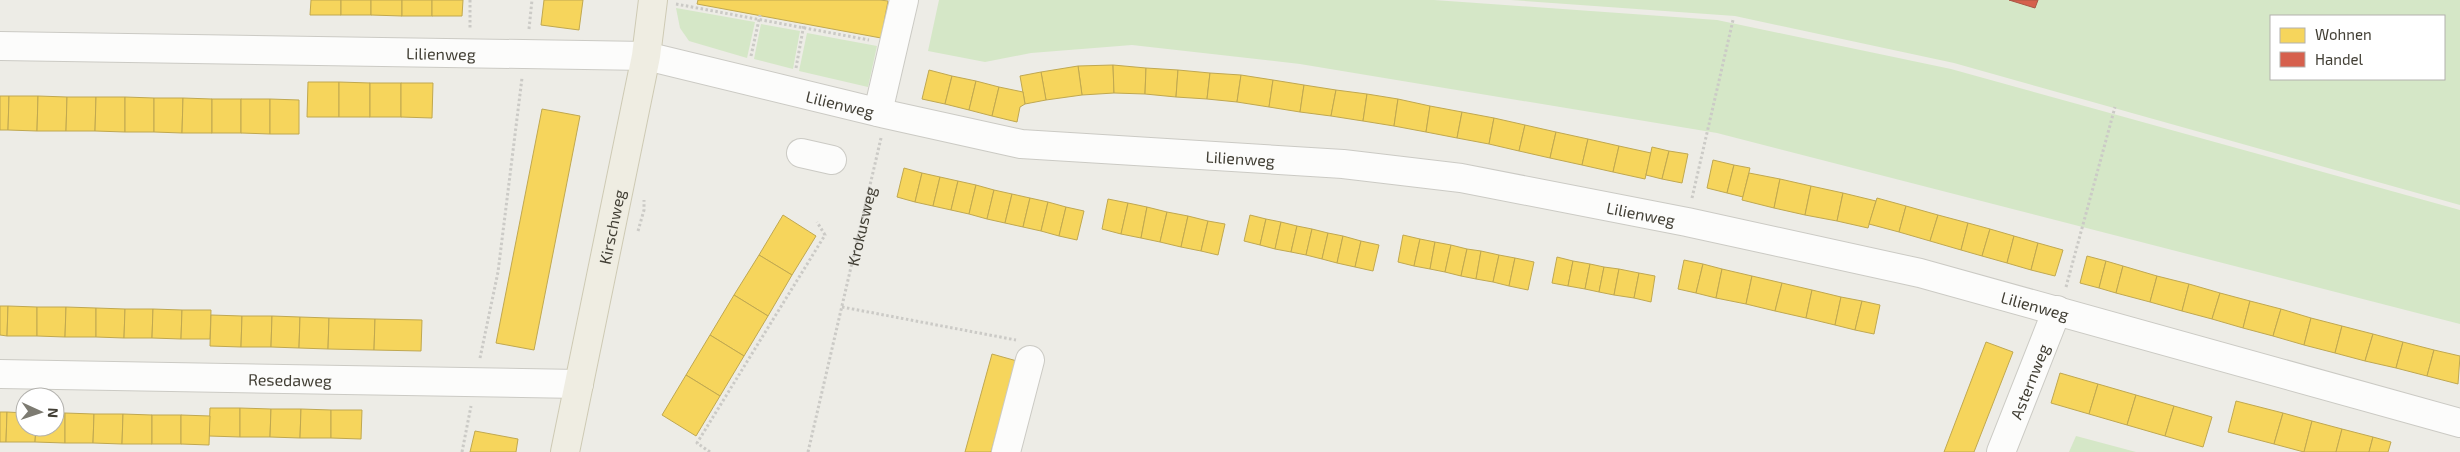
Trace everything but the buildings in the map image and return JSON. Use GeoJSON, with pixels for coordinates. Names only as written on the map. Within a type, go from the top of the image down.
{"type":"FeatureCollection","features":[{"type":"Feature","properties":{"kind":"main road","name":"Kirschweg"},"geometry":{"type":"LineString","coordinates":[[565,452],[646,56],[661,2]]}},
{"type":"Feature","properties":{"kind":"street"},"geometry":{"type":"LineString","coordinates":[[878,112],[904,0]]}},
{"type":"Feature","properties":{"kind":"street","name":"Lilienweg"},"geometry":{"type":"LineString","coordinates":[[0,46],[646,56],[878,112],[1021,144],[1343,164],[1402,170],[1521,189],[1687,222],[1920,273],[2460,424]]}},
{"type":"Feature","properties":{"kind":"street"},"geometry":{"type":"LineString","coordinates":[[801,153],[832,160]]}},
{"type":"Feature","properties":{"kind":"street","name":"Asternweg"},"geometry":{"type":"LineString","coordinates":[[2001,452],[2057,310]]}},
{"type":"Feature","properties":{"kind":"street"},"geometry":{"type":"LineString","coordinates":[[1006,452],[1030,360]]}},
{"type":"Feature","properties":{"kind":"street","name":"Resedaweg"},"geometry":{"type":"LineString","coordinates":[[0,374],[579,384]]}},
{"type":"Feature","properties":{"kind":"path"},"geometry":{"type":"LineString","coordinates":[[470,0],[470,37]]}},
{"type":"Feature","properties":{"kind":"path"},"geometry":{"type":"LineString","coordinates":[[462,452],[498,272],[532,0]]}},
{"type":"Feature","properties":{"kind":"path"},"geometry":{"type":"LineString","coordinates":[[661,2],[713,9],[895,44]]}},
{"type":"Feature","properties":{"kind":"path"},"geometry":{"type":"LineString","coordinates":[[750,63],[759,18]]}},
{"type":"Feature","properties":{"kind":"path"},"geometry":{"type":"LineString","coordinates":[[1687,222],[1732,20]]}},
{"type":"Feature","properties":{"kind":"path"},"geometry":{"type":"LineString","coordinates":[[795,74],[804,26]]}},
{"type":"Feature","properties":{"kind":"path"},"geometry":{"type":"LineString","coordinates":[[2057,310],[2116,107]]}},
{"type":"Feature","properties":{"kind":"path","name":"Krokusweg"},"geometry":{"type":"LineString","coordinates":[[808,452],[884,125],[878,112]]}},
{"type":"Feature","properties":{"kind":"path"},"geometry":{"type":"LineString","coordinates":[[710,452],[697,443],[825,235],[818,222]]}},
{"type":"Feature","properties":{"kind":"path"},"geometry":{"type":"LineString","coordinates":[[842,307],[1029,343],[1033,349],[1030,360]]}},
{"type":"Feature","properties":{"kind":"green space"},"geometry":{"type":"Polygon","coordinates":[[[939,0],[1434,0],[1717,20],[1951,69],[2460,210],[2460,324],[1717,133],[1300,64],[1132,45],[1031,53],[985,62],[928,51],[939,0]]]}},
{"type":"Feature","properties":{"kind":"green space"},"geometry":{"type":"Polygon","coordinates":[[[1511,0],[2460,0],[2460,205],[1954,63],[1735,16],[1511,0]]]}},
{"type":"Feature","properties":{"kind":"green space"},"geometry":{"type":"Polygon","coordinates":[[[676,8],[755,22],[747,58],[689,41],[680,28],[676,8]]]}},
{"type":"Feature","properties":{"kind":"green space"},"geometry":{"type":"Polygon","coordinates":[[[761,24],[800,31],[793,69],[754,59],[761,24]]]}},
{"type":"Feature","properties":{"kind":"green space"},"geometry":{"type":"Polygon","coordinates":[[[807,33],[877,46],[868,87],[799,71],[807,33]]]}},
{"type":"Feature","properties":{"kind":"green space"},"geometry":{"type":"Polygon","coordinates":[[[2076,436],[2136,452],[2069,452],[2076,436]]]}}]}
